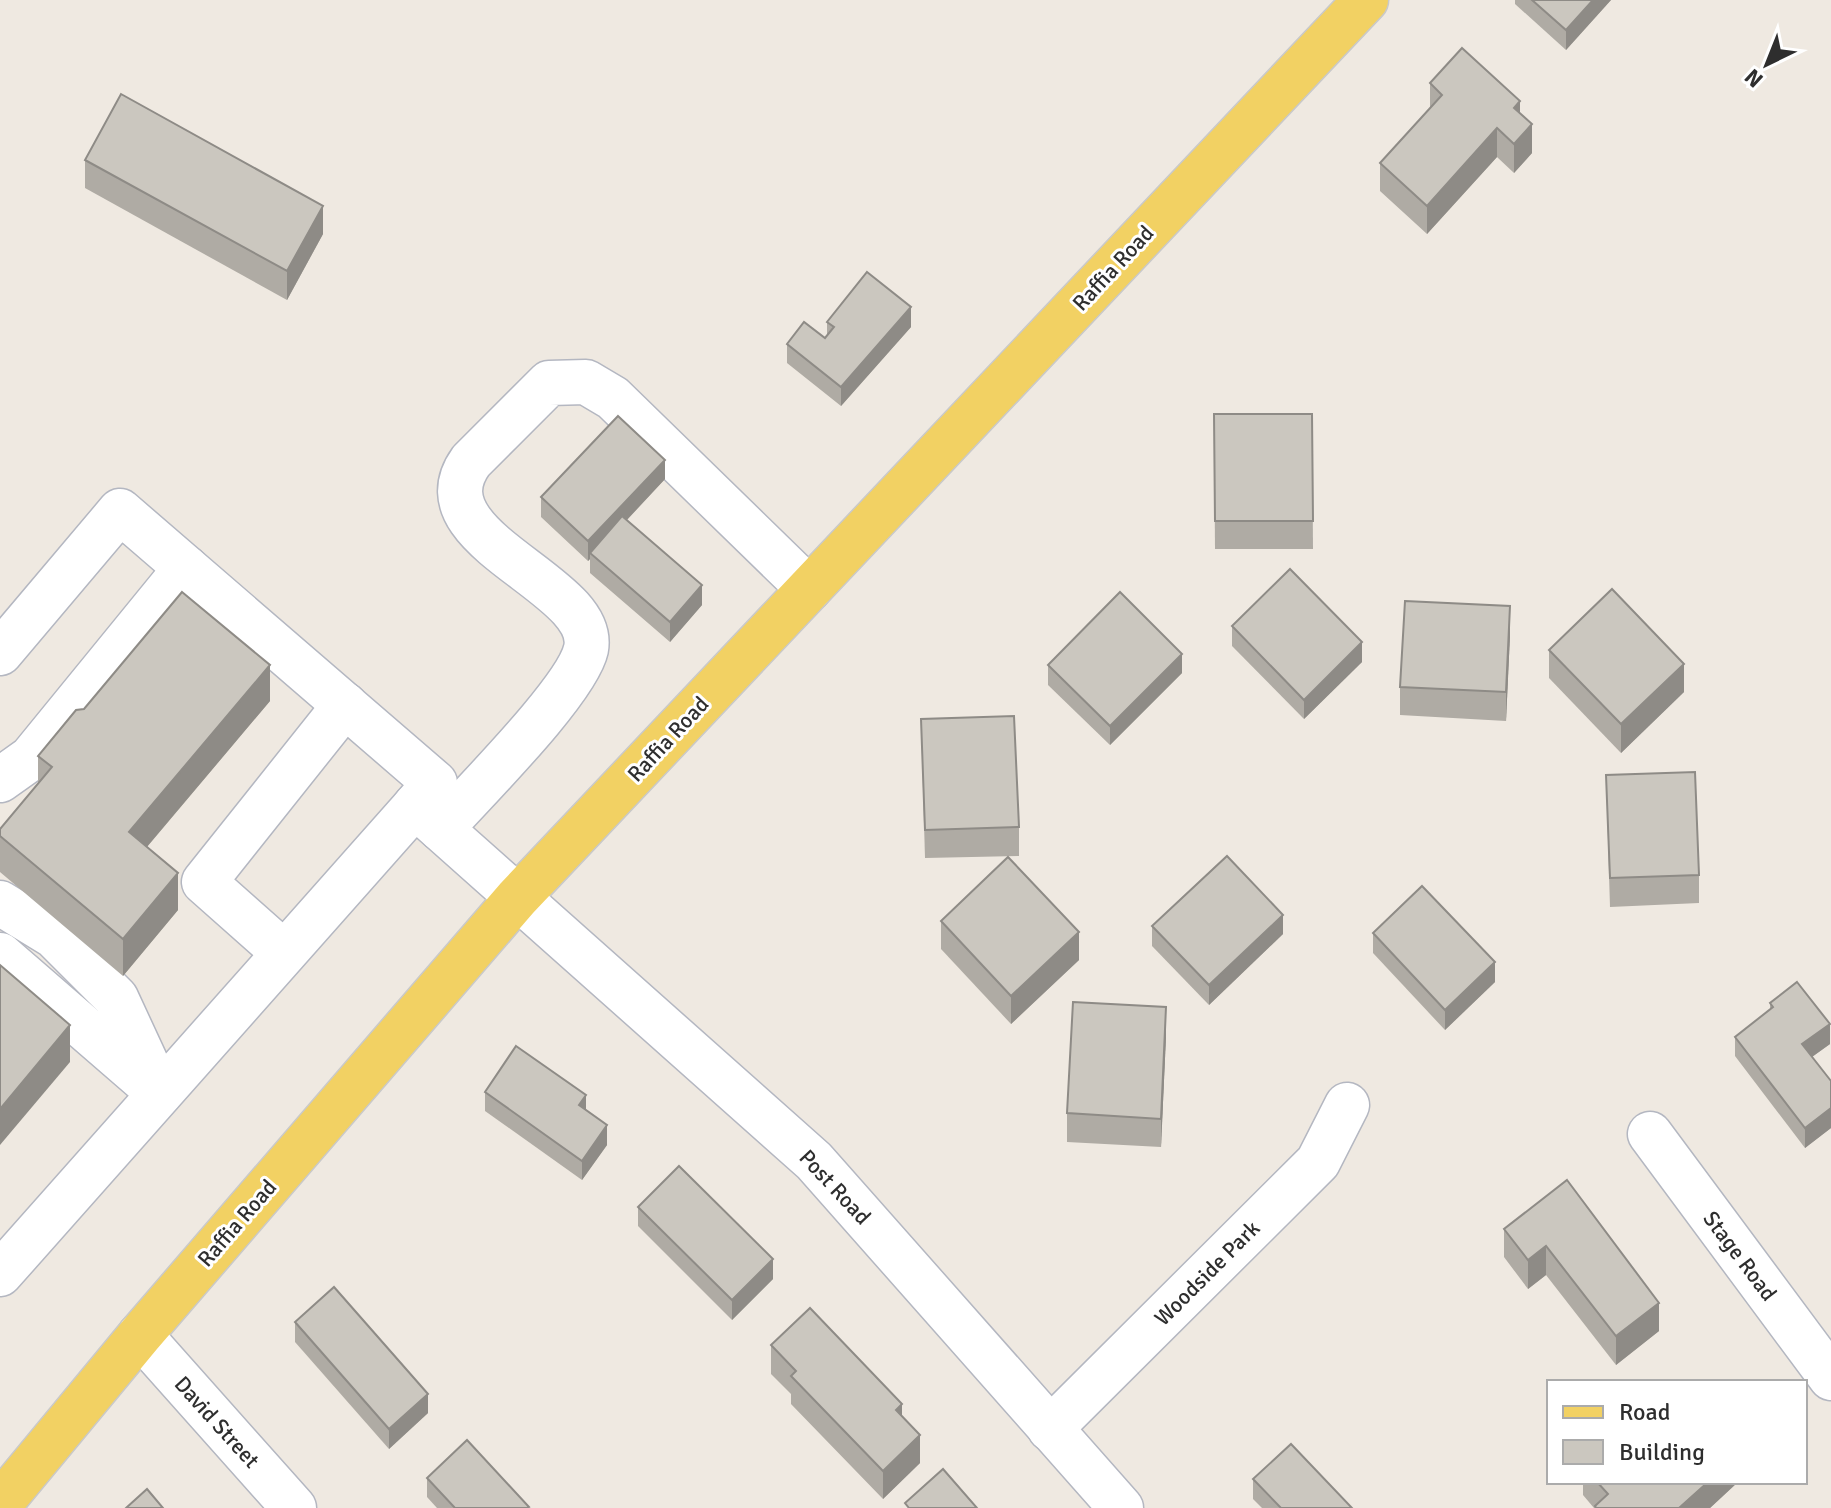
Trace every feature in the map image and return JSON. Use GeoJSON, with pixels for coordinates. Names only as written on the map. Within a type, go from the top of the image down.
{"type":"FeatureCollection","features":[{"type":"Feature","properties":{"kind":"main road","name":"Raffia Road"},"geometry":{"type":"LineString","coordinates":[[0,1504],[140,1335],[517,898],[1366,0]]}},
{"type":"Feature","properties":{"kind":"street"},"geometry":{"type":"LineString","coordinates":[[0,1274],[284,953],[573,680],[586,646],[585,627],[470,522],[457,490],[461,475],[471,461],[549,383],[586,382],[607,393],[809,589]]}},
{"type":"Feature","properties":{"kind":"street"},"geometry":{"type":"LineString","coordinates":[[0,653],[120,511],[435,783],[428,817]]}},
{"type":"Feature","properties":{"kind":"street"},"geometry":{"type":"LineString","coordinates":[[0,780],[31,758],[186,568]]}},
{"type":"Feature","properties":{"kind":"street"},"geometry":{"type":"LineString","coordinates":[[284,953],[204,882],[345,705]]}},
{"type":"Feature","properties":{"kind":"street","name":"Post Road"},"geometry":{"type":"LineString","coordinates":[[428,817],[814,1161],[1121,1508]]}},
{"type":"Feature","properties":{"kind":"street"},"geometry":{"type":"LineString","coordinates":[[0,903],[54,936],[116,998],[160,1093]]}},
{"type":"Feature","properties":{"kind":"street"},"geometry":{"type":"LineString","coordinates":[[0,955],[160,1093]]}},
{"type":"Feature","properties":{"kind":"street","name":"Woodside Park"},"geometry":{"type":"LineString","coordinates":[[1050,1429],[1318,1162],[1347,1105]]}},
{"type":"Feature","properties":{"kind":"street","name":"Stage Road"},"geometry":{"type":"LineString","coordinates":[[1650,1134],[1831,1378]]}},
{"type":"Feature","properties":{"kind":"street","name":"David Street"},"geometry":{"type":"LineString","coordinates":[[140,1335],[294,1508]]}},
{"type":"Feature","properties":{"kind":"building"},"geometry":{"type":"Polygon","coordinates":[[[1532,0],[1593,0],[1566,30],[1532,0]]]}},
{"type":"Feature","properties":{"kind":"building"},"geometry":{"type":"Polygon","coordinates":[[[1462,48],[1520,101],[1514,108],[1532,124],[1514,144],[1497,128],[1427,206],[1380,163],[1442,95],[1430,83],[1462,48]]]}},
{"type":"Feature","properties":{"kind":"building"},"geometry":{"type":"Polygon","coordinates":[[[121,94],[323,206],[287,271],[85,160],[121,94]]]}},
{"type":"Feature","properties":{"kind":"building"},"geometry":{"type":"Polygon","coordinates":[[[867,272],[911,307],[841,387],[787,344],[804,322],[825,338],[834,327],[827,322],[867,272]]]}},
{"type":"Feature","properties":{"kind":"building"},"geometry":{"type":"Polygon","coordinates":[[[1214,414],[1312,414],[1313,521],[1215,521],[1214,414]]]}},
{"type":"Feature","properties":{"kind":"building"},"geometry":{"type":"Polygon","coordinates":[[[618,416],[665,460],[588,541],[541,497],[618,416]]]}},
{"type":"Feature","properties":{"kind":"building"},"geometry":{"type":"Polygon","coordinates":[[[622,516],[702,585],[670,622],[590,553],[622,516]]]}},
{"type":"Feature","properties":{"kind":"building"},"geometry":{"type":"Polygon","coordinates":[[[1290,569],[1362,642],[1304,700],[1232,626],[1290,569]]]}},
{"type":"Feature","properties":{"kind":"building"},"geometry":{"type":"Polygon","coordinates":[[[1612,589],[1684,664],[1621,724],[1549,650],[1612,589]]]}},
{"type":"Feature","properties":{"kind":"building"},"geometry":{"type":"Polygon","coordinates":[[[182,592],[270,665],[129,832],[178,873],[123,939],[0,836],[0,829],[52,767],[38,756],[76,710],[84,709],[182,592]]]}},
{"type":"Feature","properties":{"kind":"building"},"geometry":{"type":"Polygon","coordinates":[[[1120,592],[1182,654],[1110,726],[1048,665],[1120,592]]]}},
{"type":"Feature","properties":{"kind":"building"},"geometry":{"type":"Polygon","coordinates":[[[1405,601],[1510,606],[1506,692],[1400,687],[1405,601]]]}},
{"type":"Feature","properties":{"kind":"building"},"geometry":{"type":"Polygon","coordinates":[[[1014,716],[1019,827],[925,830],[921,719],[1014,716]]]}},
{"type":"Feature","properties":{"kind":"building"},"geometry":{"type":"Polygon","coordinates":[[[1695,772],[1699,875],[1610,878],[1606,775],[1695,772]]]}},
{"type":"Feature","properties":{"kind":"building"},"geometry":{"type":"Polygon","coordinates":[[[1227,856],[1283,915],[1209,985],[1152,926],[1227,856]]]}},
{"type":"Feature","properties":{"kind":"building"},"geometry":{"type":"Polygon","coordinates":[[[1008,857],[1079,932],[1011,996],[941,921],[1008,857]]]}},
{"type":"Feature","properties":{"kind":"building"},"geometry":{"type":"Polygon","coordinates":[[[1422,886],[1495,962],[1445,1010],[1373,933],[1422,886]]]}},
{"type":"Feature","properties":{"kind":"building"},"geometry":{"type":"Polygon","coordinates":[[[0,965],[70,1025],[0,1109],[0,965]]]}},
{"type":"Feature","properties":{"kind":"building"},"geometry":{"type":"Polygon","coordinates":[[[1797,982],[1830,1024],[1802,1044],[1831,1081],[1831,1108],[1805,1128],[1735,1037],[1773,1007],[1770,1003],[1797,982]]]}},
{"type":"Feature","properties":{"kind":"building"},"geometry":{"type":"Polygon","coordinates":[[[1073,1002],[1166,1007],[1161,1119],[1067,1113],[1073,1002]]]}},
{"type":"Feature","properties":{"kind":"building"},"geometry":{"type":"Polygon","coordinates":[[[516,1046],[586,1095],[579,1105],[607,1125],[582,1161],[485,1092],[516,1046]]]}},
{"type":"Feature","properties":{"kind":"building"},"geometry":{"type":"Polygon","coordinates":[[[679,1166],[773,1259],[732,1300],[638,1207],[679,1166]]]}},
{"type":"Feature","properties":{"kind":"building"},"geometry":{"type":"Polygon","coordinates":[[[1567,1180],[1659,1303],[1616,1336],[1546,1246],[1528,1260],[1504,1229],[1567,1180]]]}},
{"type":"Feature","properties":{"kind":"building"},"geometry":{"type":"Polygon","coordinates":[[[334,1287],[428,1394],[389,1429],[295,1322],[334,1287]]]}},
{"type":"Feature","properties":{"kind":"building"},"geometry":{"type":"Polygon","coordinates":[[[810,1308],[902,1404],[896,1410],[920,1435],[883,1471],[791,1376],[796,1371],[771,1345],[810,1308]]]}},
{"type":"Feature","properties":{"kind":"building"},"geometry":{"type":"Polygon","coordinates":[[[467,1440],[529,1507],[455,1508],[427,1478],[467,1440]]]}},
{"type":"Feature","properties":{"kind":"building"},"geometry":{"type":"Polygon","coordinates":[[[1291,1444],[1352,1508],[1281,1508],[1253,1479],[1291,1444]]]}},
{"type":"Feature","properties":{"kind":"building"},"geometry":{"type":"Polygon","coordinates":[[[943,1469],[977,1508],[909,1508],[905,1503],[943,1469]]]}},
{"type":"Feature","properties":{"kind":"building"},"geometry":{"type":"Polygon","coordinates":[[[1599,1484],[1706,1484],[1679,1508],[1596,1508],[1608,1494],[1599,1484]]]}},
{"type":"Feature","properties":{"kind":"building"},"geometry":{"type":"Polygon","coordinates":[[[147,1489],[163,1508],[126,1508],[147,1489]]]}}]}
